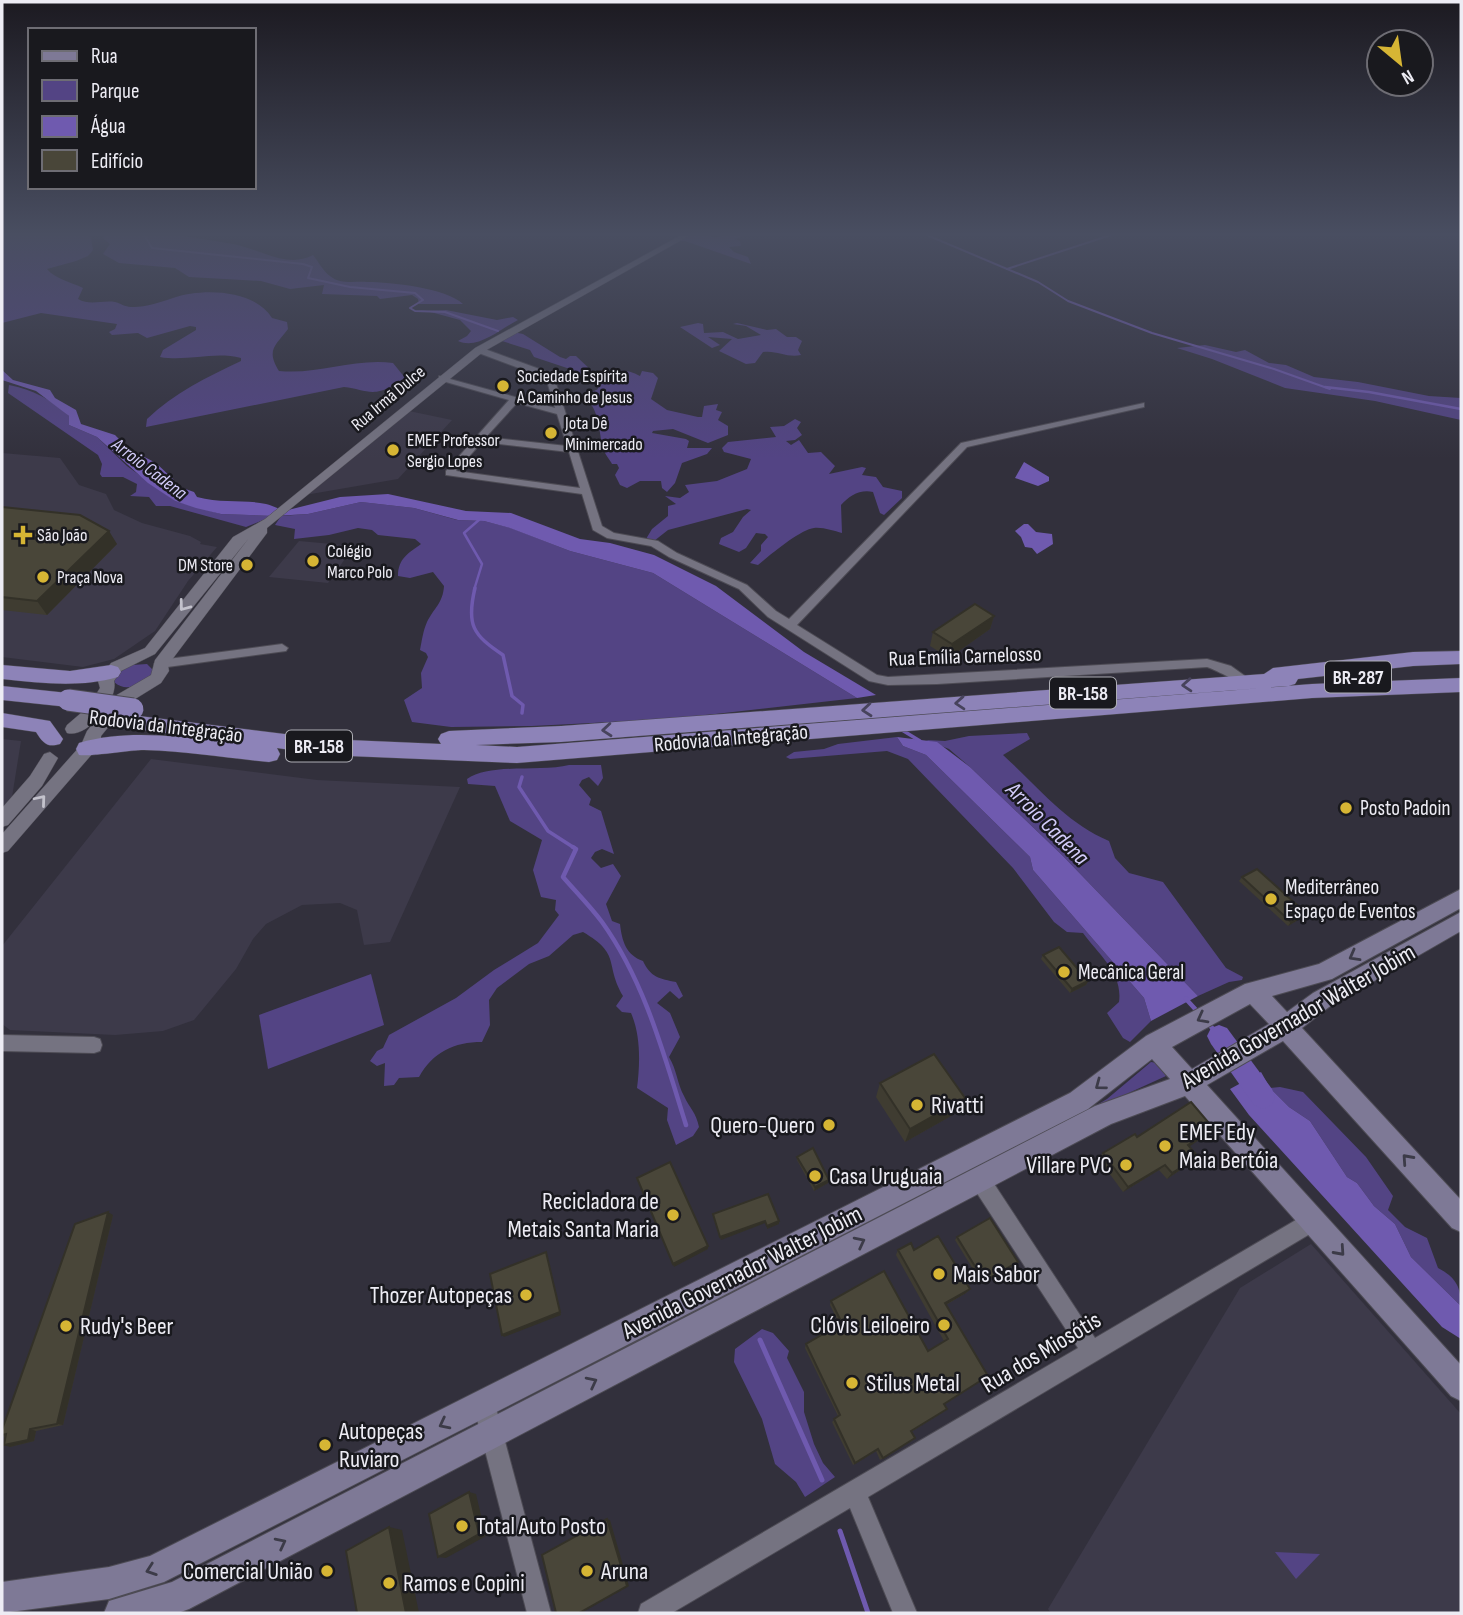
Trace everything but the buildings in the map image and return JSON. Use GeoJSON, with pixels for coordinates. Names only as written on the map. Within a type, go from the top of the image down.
{"type":"FeatureCollection","features":[{"type":"Feature","properties":{"kind":"highway","name":"BR-158"},"geometry":{"type":"LineString","coordinates":[[1251,680],[1299,671],[1413,659],[1461,657]]}},
{"type":"Feature","properties":{"kind":"highway"},"geometry":{"type":"LineString","coordinates":[[2,672],[110,680]]}},
{"type":"Feature","properties":{"kind":"highway","name":"Rodovia da Integração"},"geometry":{"type":"LineString","coordinates":[[130,707],[326,747],[517,755],[827,722],[912,706],[1251,680],[1461,673]]}},
{"type":"Feature","properties":{"kind":"highway","name":"Rodovia da Integração"},"geometry":{"type":"LineString","coordinates":[[2,705],[130,707],[360,737],[457,739],[827,722],[949,721],[1312,691],[1461,685]]}},
{"type":"Feature","properties":{"kind":"highway","name":"BR-158"},"geometry":{"type":"LineString","coordinates":[[1312,691],[1343,696],[1461,697]]}},
{"type":"Feature","properties":{"kind":"highway","name":"Rodovia da Integração"},"geometry":{"type":"LineString","coordinates":[[2,693],[64,706]]}},
{"type":"Feature","properties":{"kind":"highway"},"geometry":{"type":"LineString","coordinates":[[2,720],[43,726],[51,748]]}},
{"type":"Feature","properties":{"kind":"highway"},"geometry":{"type":"LineString","coordinates":[[87,746],[136,743],[388,762],[474,762],[517,755]]}},
{"type":"Feature","properties":{"kind":"main road","name":"Avenida Governador Walter Jobim"},"geometry":{"type":"LineString","coordinates":[[121,1613],[171,1608],[488,1419],[535,1378],[1079,1101],[1161,1040],[1245,995],[1324,972],[1461,898]]}},
{"type":"Feature","properties":{"kind":"main road","name":"Avenida Governador Walter Jobim"},"geometry":{"type":"LineString","coordinates":[[2,1598],[109,1583],[153,1571],[488,1419],[543,1407],[1104,1115],[1194,1080],[1278,1031],[1321,1000],[1461,922]]}},
{"type":"Feature","properties":{"kind":"main road"},"geometry":{"type":"LineString","coordinates":[[1245,995],[1461,1219]]}},
{"type":"Feature","properties":{"kind":"main road"},"geometry":{"type":"LineString","coordinates":[[1161,1040],[1313,1221],[1461,1386]]}},
{"type":"Feature","properties":{"kind":"main road"},"geometry":{"type":"LineString","coordinates":[[535,1378],[543,1407]]}},
{"type":"Feature","properties":{"kind":"street","name":"Rua Irmã Dulce"},"geometry":{"type":"LineString","coordinates":[[2,846],[87,746],[121,700],[130,707],[156,679],[161,671],[159,664],[250,531],[268,523],[291,505],[478,350],[553,308]]}},
{"type":"Feature","properties":{"kind":"street"},"geometry":{"type":"LineString","coordinates":[[478,350],[550,376],[586,492],[449,473],[514,400]]}},
{"type":"Feature","properties":{"kind":"street"},"geometry":{"type":"LineString","coordinates":[[442,379],[562,413]]}},
{"type":"Feature","properties":{"kind":"street"},"geometry":{"type":"LineString","coordinates":[[791,624],[964,445],[1141,405]]}},
{"type":"Feature","properties":{"kind":"street"},"geometry":{"type":"LineString","coordinates":[[479,439],[573,450]]}},
{"type":"Feature","properties":{"kind":"street","name":"Rua Emília Carnelosso"},"geometry":{"type":"LineString","coordinates":[[586,492],[597,528],[611,536],[654,543],[673,555],[744,587],[772,614],[873,678],[888,681],[937,680],[1207,663],[1251,680]]}},
{"type":"Feature","properties":{"kind":"street","name":"Rua Irmã Dulce"},"geometry":{"type":"LineString","coordinates":[[110,680],[124,663],[140,658],[149,651],[230,559]]}},
{"type":"Feature","properties":{"kind":"street"},"geometry":{"type":"LineString","coordinates":[[140,658],[149,658],[159,664],[282,648]]}},
{"type":"Feature","properties":{"kind":"street"},"geometry":{"type":"LineString","coordinates":[[2,820],[36,781],[51,748],[83,723],[104,699],[110,680],[123,692],[130,707]]}},
{"type":"Feature","properties":{"kind":"street"},"geometry":{"type":"LineString","coordinates":[[51,748],[66,759],[87,746],[86,729],[73,729]]}},
{"type":"Feature","properties":{"kind":"street"},"geometry":{"type":"LineString","coordinates":[[2,1043],[94,1045]]}},
{"type":"Feature","properties":{"kind":"street"},"geometry":{"type":"LineString","coordinates":[[980,1180],[1092,1352]]}},
{"type":"Feature","properties":{"kind":"street","name":"Rua dos Miosótis"},"geometry":{"type":"LineString","coordinates":[[650,1613],[1313,1221]]}},
{"type":"Feature","properties":{"kind":"street"},"geometry":{"type":"LineString","coordinates":[[488,1419],[539,1613]]}},
{"type":"Feature","properties":{"kind":"street"},"geometry":{"type":"LineString","coordinates":[[855,1492],[905,1613]]}},
{"type":"Feature","properties":{"kind":"shaded area","name":"EMEF Professor Sergio Lopes"},"geometry":{"type":"Polygon","coordinates":[[[409,411],[452,420],[398,479],[305,495],[409,411]]]}},
{"type":"Feature","properties":{"kind":"shaded area"},"geometry":{"type":"Polygon","coordinates":[[[2,453],[60,458],[79,485],[106,494],[114,510],[142,523],[190,536],[201,542],[200,544],[217,547],[188,581],[155,631],[114,659],[83,667],[2,657],[2,453]]]}},
{"type":"Feature","properties":{"kind":"shaded area","name":"Colégio Marco Polo"},"geometry":{"type":"Polygon","coordinates":[[[299,541],[354,546],[328,583],[269,577],[299,541]]]}},
{"type":"Feature","properties":{"kind":"shaded area"},"geometry":{"type":"Polygon","coordinates":[[[2,739],[21,741],[12,797],[2,809],[2,739]]]}},
{"type":"Feature","properties":{"kind":"shaded area"},"geometry":{"type":"Polygon","coordinates":[[[151,759],[317,780],[460,787],[390,942],[364,945],[357,910],[340,903],[302,905],[266,924],[253,939],[236,969],[194,1020],[163,1031],[115,1035],[10,1030],[2,1024],[2,946],[151,759]]]}},
{"type":"Feature","properties":{"kind":"shaded area"},"geometry":{"type":"Polygon","coordinates":[[[1311,1244],[1461,1414],[1461,1613],[1051,1613],[1048,1609],[1240,1288],[1311,1244]]]}},
{"type":"Feature","properties":{"kind":"green space"},"geometry":{"type":"Polygon","coordinates":[[[2,308],[264,308],[272,318],[287,322],[288,329],[276,344],[273,353],[279,371],[308,371],[379,362],[393,363],[406,379],[384,390],[367,391],[344,387],[146,427],[147,419],[168,401],[241,361],[241,358],[160,357],[163,350],[196,330],[196,327],[190,326],[147,338],[138,333],[112,335],[109,332],[115,329],[117,324],[41,313],[2,323],[2,308]]]}},
{"type":"Feature","properties":{"kind":"green space"},"geometry":{"type":"Polygon","coordinates":[[[446,310],[497,320],[513,317],[518,320],[481,341],[466,343],[458,341],[471,331],[460,320],[427,311],[446,310]]]}},
{"type":"Feature","properties":{"kind":"green space"},"geometry":{"type":"Polygon","coordinates":[[[703,324],[704,333],[723,332],[738,339],[761,335],[746,326],[733,324],[776,329],[787,337],[796,337],[802,341],[798,350],[801,355],[763,352],[755,363],[746,364],[719,351],[732,339],[708,337],[720,345],[712,348],[680,327],[703,324]]]}},
{"type":"Feature","properties":{"kind":"green space"},"geometry":{"type":"Polygon","coordinates":[[[513,332],[523,334],[560,357],[566,359],[576,356],[593,372],[599,372],[607,378],[608,373],[621,371],[640,376],[642,371],[653,373],[658,378],[651,399],[667,410],[702,417],[704,406],[718,404],[716,410],[722,412],[718,420],[728,426],[728,435],[708,443],[673,429],[653,431],[652,433],[686,439],[689,441],[687,448],[712,448],[707,454],[682,463],[675,483],[667,492],[662,488],[661,481],[640,481],[627,488],[620,485],[615,475],[619,468],[617,464],[612,464],[604,450],[598,420],[591,404],[605,400],[592,392],[598,389],[597,385],[587,383],[576,371],[534,357],[530,350],[502,341],[513,332]]]}},
{"type":"Feature","properties":{"kind":"green space"},"geometry":{"type":"Polygon","coordinates":[[[1205,345],[1236,352],[1245,350],[1269,363],[1286,365],[1314,377],[1358,382],[1429,396],[1461,398],[1461,420],[1375,401],[1285,388],[1177,348],[1205,345]]]}},
{"type":"Feature","properties":{"kind":"green space"},"geometry":{"type":"Polygon","coordinates":[[[9,385],[48,400],[69,416],[69,425],[97,437],[127,466],[175,501],[221,514],[274,516],[246,527],[170,506],[156,506],[149,497],[130,496],[136,492],[137,484],[123,477],[102,477],[102,464],[98,455],[8,393],[9,385]]]}},
{"type":"Feature","properties":{"kind":"green space"},"geometry":{"type":"Polygon","coordinates":[[[795,419],[801,422],[797,428],[802,435],[795,440],[786,441],[791,445],[799,440],[808,453],[821,452],[835,466],[829,474],[866,468],[862,475],[876,477],[883,487],[902,491],[902,498],[884,515],[880,513],[873,492],[855,494],[841,505],[842,533],[821,528],[808,529],[758,565],[750,563],[761,551],[761,545],[768,537],[765,534],[756,533],[746,548],[739,552],[719,544],[721,538],[733,532],[751,510],[747,509],[668,530],[654,541],[646,539],[652,529],[668,516],[668,506],[676,504],[665,496],[680,498],[689,492],[685,485],[717,481],[747,469],[751,459],[724,452],[722,448],[728,442],[776,437],[770,427],[784,426],[795,419]]]}},
{"type":"Feature","properties":{"kind":"green space"},"geometry":{"type":"Polygon","coordinates":[[[361,502],[414,508],[457,520],[484,521],[511,528],[570,551],[653,573],[857,698],[671,719],[451,727],[412,722],[404,700],[422,688],[421,673],[428,657],[420,650],[423,636],[427,622],[442,597],[444,586],[433,572],[410,578],[398,576],[402,560],[421,544],[415,539],[378,535],[372,530],[358,528],[294,539],[295,529],[275,525],[281,516],[308,514],[361,502]]]}},
{"type":"Feature","properties":{"kind":"green space"},"geometry":{"type":"Polygon","coordinates":[[[147,664],[152,669],[152,675],[138,684],[124,687],[114,682],[118,673],[132,665],[147,664]]]}},
{"type":"Feature","properties":{"kind":"green space"},"geometry":{"type":"Polygon","coordinates":[[[1027,733],[1030,739],[1003,755],[1066,814],[1109,841],[1115,858],[1129,873],[1163,882],[1226,968],[1243,977],[1242,980],[1229,982],[1198,996],[1063,856],[970,767],[949,749],[926,740],[945,741],[969,736],[1027,733]]]}},
{"type":"Feature","properties":{"kind":"green space"},"geometry":{"type":"Polygon","coordinates":[[[897,737],[903,746],[926,755],[1030,857],[1033,870],[1144,998],[1151,1021],[1130,1042],[1123,1038],[1107,1013],[1119,1002],[1119,992],[1114,973],[1102,957],[1083,933],[1067,932],[1054,922],[1013,868],[908,759],[887,751],[790,759],[786,757],[794,752],[824,749],[838,744],[897,737]]]}},
{"type":"Feature","properties":{"kind":"green space"},"geometry":{"type":"Polygon","coordinates":[[[601,765],[603,778],[598,786],[589,777],[579,785],[591,799],[589,805],[601,811],[614,854],[602,849],[595,852],[591,858],[601,868],[613,864],[621,876],[606,904],[612,921],[620,924],[629,951],[643,961],[652,974],[676,982],[683,996],[679,999],[670,991],[657,1003],[670,1013],[680,1037],[669,1057],[699,1127],[693,1136],[676,1145],[667,1120],[668,1108],[637,1088],[637,1031],[631,1013],[622,1012],[616,1006],[623,996],[608,954],[583,932],[573,935],[549,956],[529,964],[497,988],[489,1000],[490,1025],[482,1042],[453,1046],[431,1061],[419,1077],[399,1078],[394,1085],[384,1086],[385,1063],[377,1066],[370,1061],[377,1051],[383,1048],[389,1035],[456,998],[538,943],[559,915],[555,910],[556,900],[541,897],[533,870],[542,840],[510,821],[495,786],[468,784],[467,779],[502,769],[601,765]]]}},
{"type":"Feature","properties":{"kind":"green space"},"geometry":{"type":"Polygon","coordinates":[[[371,974],[384,1025],[268,1069],[259,1015],[371,974]]]}},
{"type":"Feature","properties":{"kind":"green space"},"geometry":{"type":"Polygon","coordinates":[[[1151,1062],[1157,1063],[1166,1076],[1078,1116],[1107,1099],[1151,1062]]]}},
{"type":"Feature","properties":{"kind":"green space"},"geometry":{"type":"Polygon","coordinates":[[[1280,1087],[1303,1092],[1366,1157],[1393,1196],[1388,1210],[1405,1227],[1427,1238],[1438,1268],[1456,1283],[1461,1306],[1411,1257],[1395,1224],[1374,1206],[1357,1183],[1347,1177],[1310,1121],[1289,1107],[1270,1088],[1280,1087]]]}},
{"type":"Feature","properties":{"kind":"green space"},"geometry":{"type":"Polygon","coordinates":[[[762,1329],[773,1333],[789,1351],[787,1358],[804,1392],[804,1412],[814,1444],[823,1463],[835,1477],[805,1497],[796,1482],[775,1464],[762,1419],[734,1362],[735,1349],[762,1329]]]}},
{"type":"Feature","properties":{"kind":"green space"},"geometry":{"type":"Polygon","coordinates":[[[1275,1552],[1320,1554],[1296,1579],[1275,1552]]]}},
{"type":"Feature","properties":{"kind":"water"},"geometry":{"type":"Polygon","coordinates":[[[2,370],[13,380],[50,390],[55,398],[76,410],[81,424],[115,435],[129,449],[156,463],[174,480],[174,485],[194,492],[197,497],[266,504],[288,510],[340,497],[388,494],[466,511],[511,513],[580,539],[610,543],[654,555],[716,586],[804,652],[876,695],[857,698],[653,573],[570,551],[510,528],[484,521],[458,520],[414,508],[361,502],[308,514],[274,516],[221,514],[175,501],[148,483],[97,437],[69,425],[69,416],[36,391],[2,380],[2,370]]]}},
{"type":"Feature","properties":{"kind":"water"},"geometry":{"type":"Polygon","coordinates":[[[1024,462],[1049,477],[1049,481],[1038,486],[1015,478],[1024,462]]]}},
{"type":"Feature","properties":{"kind":"water"},"geometry":{"type":"Polygon","coordinates":[[[1028,524],[1036,532],[1052,534],[1053,544],[1037,554],[1032,548],[1025,547],[1015,531],[1028,524]]]}},
{"type":"Feature","properties":{"kind":"water","name":"Arroio Cadena"},"geometry":{"type":"Polygon","coordinates":[[[897,737],[937,742],[970,767],[1063,856],[1198,996],[1151,1021],[1144,998],[1033,870],[1030,857],[926,755],[903,746],[897,737]]]}},
{"type":"Feature","properties":{"kind":"water"},"geometry":{"type":"Polygon","coordinates":[[[1261,1072],[1270,1088],[1289,1107],[1310,1121],[1347,1177],[1357,1183],[1374,1206],[1395,1224],[1411,1257],[1461,1306],[1461,1339],[1442,1327],[1249,1115],[1230,1089],[1261,1072]]]}},
{"type":"Feature","properties":{"kind":"waterway"},"geometry":{"type":"LineString","coordinates":[[411,308],[415,311],[445,312],[498,331]]}},
{"type":"Feature","properties":{"kind":"waterway"},"geometry":{"type":"LineString","coordinates":[[1087,308],[1152,333],[1274,369],[1330,389]]}},
{"type":"Feature","properties":{"kind":"waterway"},"geometry":{"type":"LineString","coordinates":[[1325,387],[1461,409]]}},
{"type":"Feature","properties":{"kind":"waterway","name":"Arroio Cadena"},"geometry":{"type":"LineString","coordinates":[[474,590],[482,564],[464,533],[480,519]]}},
{"type":"Feature","properties":{"kind":"waterway","name":"Arroio Cadena"},"geometry":{"type":"LineString","coordinates":[[475,588],[471,611],[474,628],[503,655],[512,696],[523,705],[522,713]]}},
{"type":"Feature","properties":{"kind":"waterway","name":"Arroio Cadena"},"geometry":{"type":"LineString","coordinates":[[902,730],[920,741]]}},
{"type":"Feature","properties":{"kind":"waterway","name":"Arroio Cadena"},"geometry":{"type":"LineString","coordinates":[[522,777],[519,787],[548,831],[576,849]]}},
{"type":"Feature","properties":{"kind":"waterway","name":"Arroio Cadena"},"geometry":{"type":"LineString","coordinates":[[576,849],[563,877],[602,922],[630,969],[652,1020],[686,1125]]}},
{"type":"Feature","properties":{"kind":"waterway","name":"Arroio Cadena"},"geometry":{"type":"LineString","coordinates":[[1186,999],[1197,1011]]}},
{"type":"Feature","properties":{"kind":"waterway","name":"Arroio Cadena"},"geometry":{"type":"LineString","coordinates":[[1207,1022],[1219,1036]]}},
{"type":"Feature","properties":{"kind":"waterway","name":"Arroio Cadena"},"geometry":{"type":"LineString","coordinates":[[1219,1036],[1263,1097]]}},
{"type":"Feature","properties":{"kind":"waterway","name":"Arroio Cadena"},"geometry":{"type":"LineString","coordinates":[[760,1340],[822,1480]]}},
{"type":"Feature","properties":{"kind":"waterway","name":"Arroio Cadena"},"geometry":{"type":"LineString","coordinates":[[840,1531],[868,1613]]}},
{"type":"Feature","properties":{"kind":"place","name":"Sociedade Espírita A Caminho de Jesus"},"geometry":{"type":"Point","coordinates":[503,386]}},
{"type":"Feature","properties":{"kind":"place","name":"Jota Dê Minimercado"},"geometry":{"type":"Point","coordinates":[551,433]}},
{"type":"Feature","properties":{"kind":"place","name":"EMEF Professor Sergio Lopes"},"geometry":{"type":"Point","coordinates":[393,450]}},
{"type":"Feature","properties":{"kind":"place","name":"São João"},"geometry":{"type":"Point","coordinates":[23,535]}},
{"type":"Feature","properties":{"kind":"place","name":"Colégio Marco Polo"},"geometry":{"type":"Point","coordinates":[313,561]}},
{"type":"Feature","properties":{"kind":"place","name":"DM Store"},"geometry":{"type":"Point","coordinates":[247,565]}},
{"type":"Feature","properties":{"kind":"place","name":"Praça Nova"},"geometry":{"type":"Point","coordinates":[43,577]}},
{"type":"Feature","properties":{"kind":"place","name":"Posto Padoin"},"geometry":{"type":"Point","coordinates":[1346,808]}},
{"type":"Feature","properties":{"kind":"place","name":"Mediterrâneo Espaço de Eventos"},"geometry":{"type":"Point","coordinates":[1271,899]}},
{"type":"Feature","properties":{"kind":"place","name":"Mecânica Geral"},"geometry":{"type":"Point","coordinates":[1064,972]}},
{"type":"Feature","properties":{"kind":"place","name":"Rivatti"},"geometry":{"type":"Point","coordinates":[917,1105]}},
{"type":"Feature","properties":{"kind":"place","name":"Quero-Quero"},"geometry":{"type":"Point","coordinates":[829,1125]}},
{"type":"Feature","properties":{"kind":"place","name":"EMEF Edy Maia Bertóia"},"geometry":{"type":"Point","coordinates":[1165,1146]}},
{"type":"Feature","properties":{"kind":"place","name":"Villare PVC"},"geometry":{"type":"Point","coordinates":[1126,1165]}},
{"type":"Feature","properties":{"kind":"place","name":"Casa Uruguaia"},"geometry":{"type":"Point","coordinates":[815,1176]}},
{"type":"Feature","properties":{"kind":"place","name":"Recicladora de Metais Santa Maria"},"geometry":{"type":"Point","coordinates":[673,1215]}},
{"type":"Feature","properties":{"kind":"place","name":"Mais Sabor"},"geometry":{"type":"Point","coordinates":[939,1274]}},
{"type":"Feature","properties":{"kind":"place","name":"Thozer Autopeças"},"geometry":{"type":"Point","coordinates":[526,1295]}},
{"type":"Feature","properties":{"kind":"place","name":"Clóvis Leiloeiro"},"geometry":{"type":"Point","coordinates":[944,1325]}},
{"type":"Feature","properties":{"kind":"place","name":"Rudy's Beer"},"geometry":{"type":"Point","coordinates":[66,1326]}},
{"type":"Feature","properties":{"kind":"place","name":"Stilus Metal"},"geometry":{"type":"Point","coordinates":[852,1383]}},
{"type":"Feature","properties":{"kind":"place","name":"Autopeças Ruviaro"},"geometry":{"type":"Point","coordinates":[325,1445]}},
{"type":"Feature","properties":{"kind":"place","name":"Total Auto Posto"},"geometry":{"type":"Point","coordinates":[462,1526]}},
{"type":"Feature","properties":{"kind":"place","name":"Comercial União"},"geometry":{"type":"Point","coordinates":[327,1571]}},
{"type":"Feature","properties":{"kind":"place","name":"Aruna"},"geometry":{"type":"Point","coordinates":[587,1571]}},
{"type":"Feature","properties":{"kind":"place","name":"Ramos e Copini"},"geometry":{"type":"Point","coordinates":[389,1583]}}]}
